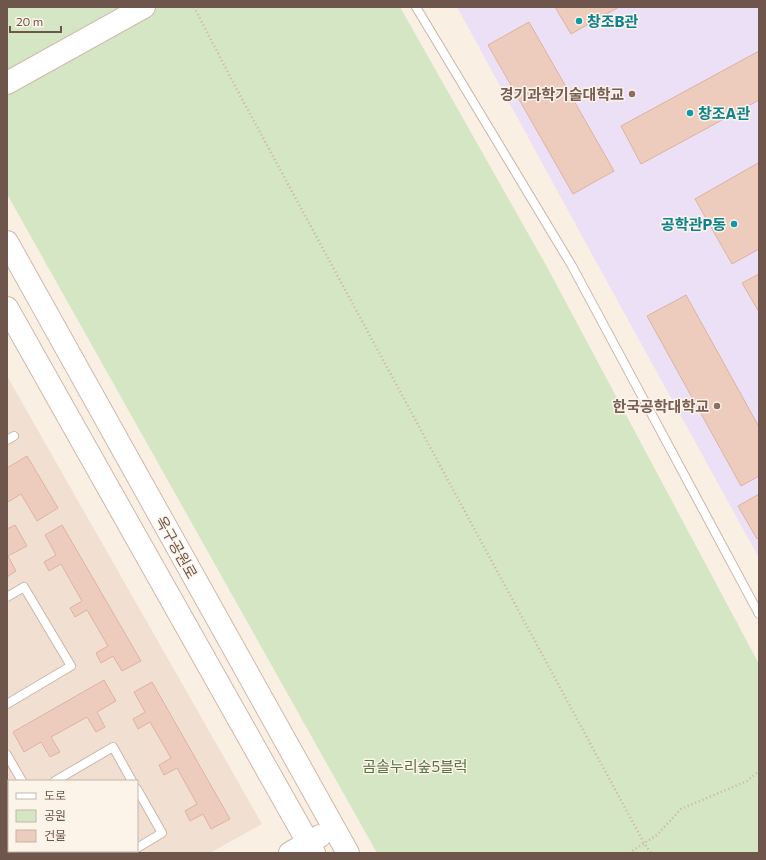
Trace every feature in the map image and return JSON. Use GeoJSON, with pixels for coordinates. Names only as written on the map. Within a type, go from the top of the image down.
{"type":"FeatureCollection","features":[{"type":"Feature","properties":{"kind":"street"},"geometry":{"type":"LineString","coordinates":[[7,83],[144,7]]}},
{"type":"Feature","properties":{"kind":"street","name":"옥구공원로"},"geometry":{"type":"LineString","coordinates":[[7,242],[348,853]]}},
{"type":"Feature","properties":{"kind":"street","name":"옥구공원로"},"geometry":{"type":"LineString","coordinates":[[7,308],[304,850]]}},
{"type":"Feature","properties":{"kind":"street"},"geometry":{"type":"LineString","coordinates":[[304,850],[334,828]]}},
{"type":"Feature","properties":{"kind":"lane"},"geometry":{"type":"LineString","coordinates":[[416,7],[572,266],[759,614]]}},
{"type":"Feature","properties":{"kind":"lane"},"geometry":{"type":"LineString","coordinates":[[7,597],[24,587],[71,666],[7,704]]}},
{"type":"Feature","properties":{"kind":"lane"},"geometry":{"type":"LineString","coordinates":[[57,780],[113,747],[131,780]]}},
{"type":"Feature","properties":{"kind":"lane"},"geometry":{"type":"LineString","coordinates":[[7,755],[21,780]]}},
{"type":"Feature","properties":{"kind":"lane"},"geometry":{"type":"LineString","coordinates":[[138,791],[162,833],[138,847]]}},
{"type":"Feature","properties":{"kind":"path"},"geometry":{"type":"LineString","coordinates":[[194,7],[235,86],[644,843],[651,853]]}},
{"type":"Feature","properties":{"kind":"path"},"geometry":{"type":"LineString","coordinates":[[629,853],[657,834],[681,809],[747,781],[759,771]]}},
{"type":"Feature","properties":{"kind":"shaded area"},"geometry":{"type":"Polygon","coordinates":[[[457,7],[759,7],[759,558],[577,227],[457,7]]]}},
{"type":"Feature","properties":{"kind":"shaded area"},"geometry":{"type":"Polygon","coordinates":[[[7,376],[262,824],[210,853],[7,853],[7,376]]]}},
{"type":"Feature","properties":{"kind":"green space","name":"곰솔누리숲5블럭"},"geometry":{"type":"Polygon","coordinates":[[[7,7],[400,7],[547,267],[759,664],[759,853],[377,853],[7,194],[7,7]]]}},
{"type":"Feature","properties":{"kind":"building","name":"창조B관"},"geometry":{"type":"Polygon","coordinates":[[[555,7],[619,7],[571,34],[555,7]]]}},
{"type":"Feature","properties":{"kind":"building"},"geometry":{"type":"Polygon","coordinates":[[[529,22],[614,171],[573,194],[488,45],[529,22]]]}},
{"type":"Feature","properties":{"kind":"building","name":"창조A관"},"geometry":{"type":"Polygon","coordinates":[[[759,51],[759,100],[641,164],[621,126],[759,51]]]}},
{"type":"Feature","properties":{"kind":"building","name":"공학관P동"},"geometry":{"type":"Polygon","coordinates":[[[758,163],[759,249],[732,264],[695,199],[758,163]]]}},
{"type":"Feature","properties":{"kind":"building"},"geometry":{"type":"Polygon","coordinates":[[[759,274],[759,312],[742,283],[759,274]]]}},
{"type":"Feature","properties":{"kind":"building"},"geometry":{"type":"Polygon","coordinates":[[[686,295],[759,427],[759,476],[741,486],[647,316],[686,295]]]}},
{"type":"Feature","properties":{"kind":"building"},"geometry":{"type":"Polygon","coordinates":[[[27,456],[58,508],[37,521],[21,494],[8,502],[7,501],[7,468],[27,456]]]}},
{"type":"Feature","properties":{"kind":"building"},"geometry":{"type":"Polygon","coordinates":[[[759,494],[759,537],[757,539],[738,506],[759,494]]]}},
{"type":"Feature","properties":{"kind":"building"},"geometry":{"type":"Polygon","coordinates":[[[15,525],[27,546],[8,556],[16,571],[7,577],[7,529],[15,525]]]}},
{"type":"Feature","properties":{"kind":"building"},"geometry":{"type":"Polygon","coordinates":[[[62,525],[141,661],[122,671],[113,656],[101,663],[96,653],[108,646],[87,610],[75,617],[70,608],[82,601],[61,564],[49,571],[44,562],[56,555],[45,535],[62,525]]]}},
{"type":"Feature","properties":{"kind":"building"},"geometry":{"type":"Polygon","coordinates":[[[104,680],[116,701],[97,712],[105,727],[96,732],[87,717],[51,737],[60,752],[50,757],[41,742],[24,752],[13,732],[104,680]]]}},
{"type":"Feature","properties":{"kind":"building"},"geometry":{"type":"Polygon","coordinates":[[[152,682],[230,819],[211,829],[203,814],[190,821],[185,811],[197,804],[177,768],[164,775],[159,765],[171,758],[150,722],[138,729],[133,719],[145,712],[134,692],[152,682]]]}},
{"type":"Feature","properties":{"kind":"building"},"geometry":{"type":"Polygon","coordinates":[[[7,788],[8,832],[7,830],[7,788]]]}},
{"type":"Feature","properties":{"kind":"building"},"geometry":{"type":"Polygon","coordinates":[[[7,851],[44,852],[44,853],[7,853],[7,851]]]}},
{"type":"Feature","properties":{"kind":"place","name":"창조B관"},"geometry":{"type":"Point","coordinates":[579,21]}},
{"type":"Feature","properties":{"kind":"place","name":"경기과학기술대학교"},"geometry":{"type":"Point","coordinates":[632,94]}},
{"type":"Feature","properties":{"kind":"place","name":"창조A관"},"geometry":{"type":"Point","coordinates":[690,113]}},
{"type":"Feature","properties":{"kind":"place","name":"공학관P동"},"geometry":{"type":"Point","coordinates":[734,224]}},
{"type":"Feature","properties":{"kind":"place","name":"한국공학대학교"},"geometry":{"type":"Point","coordinates":[717,406]}}]}
